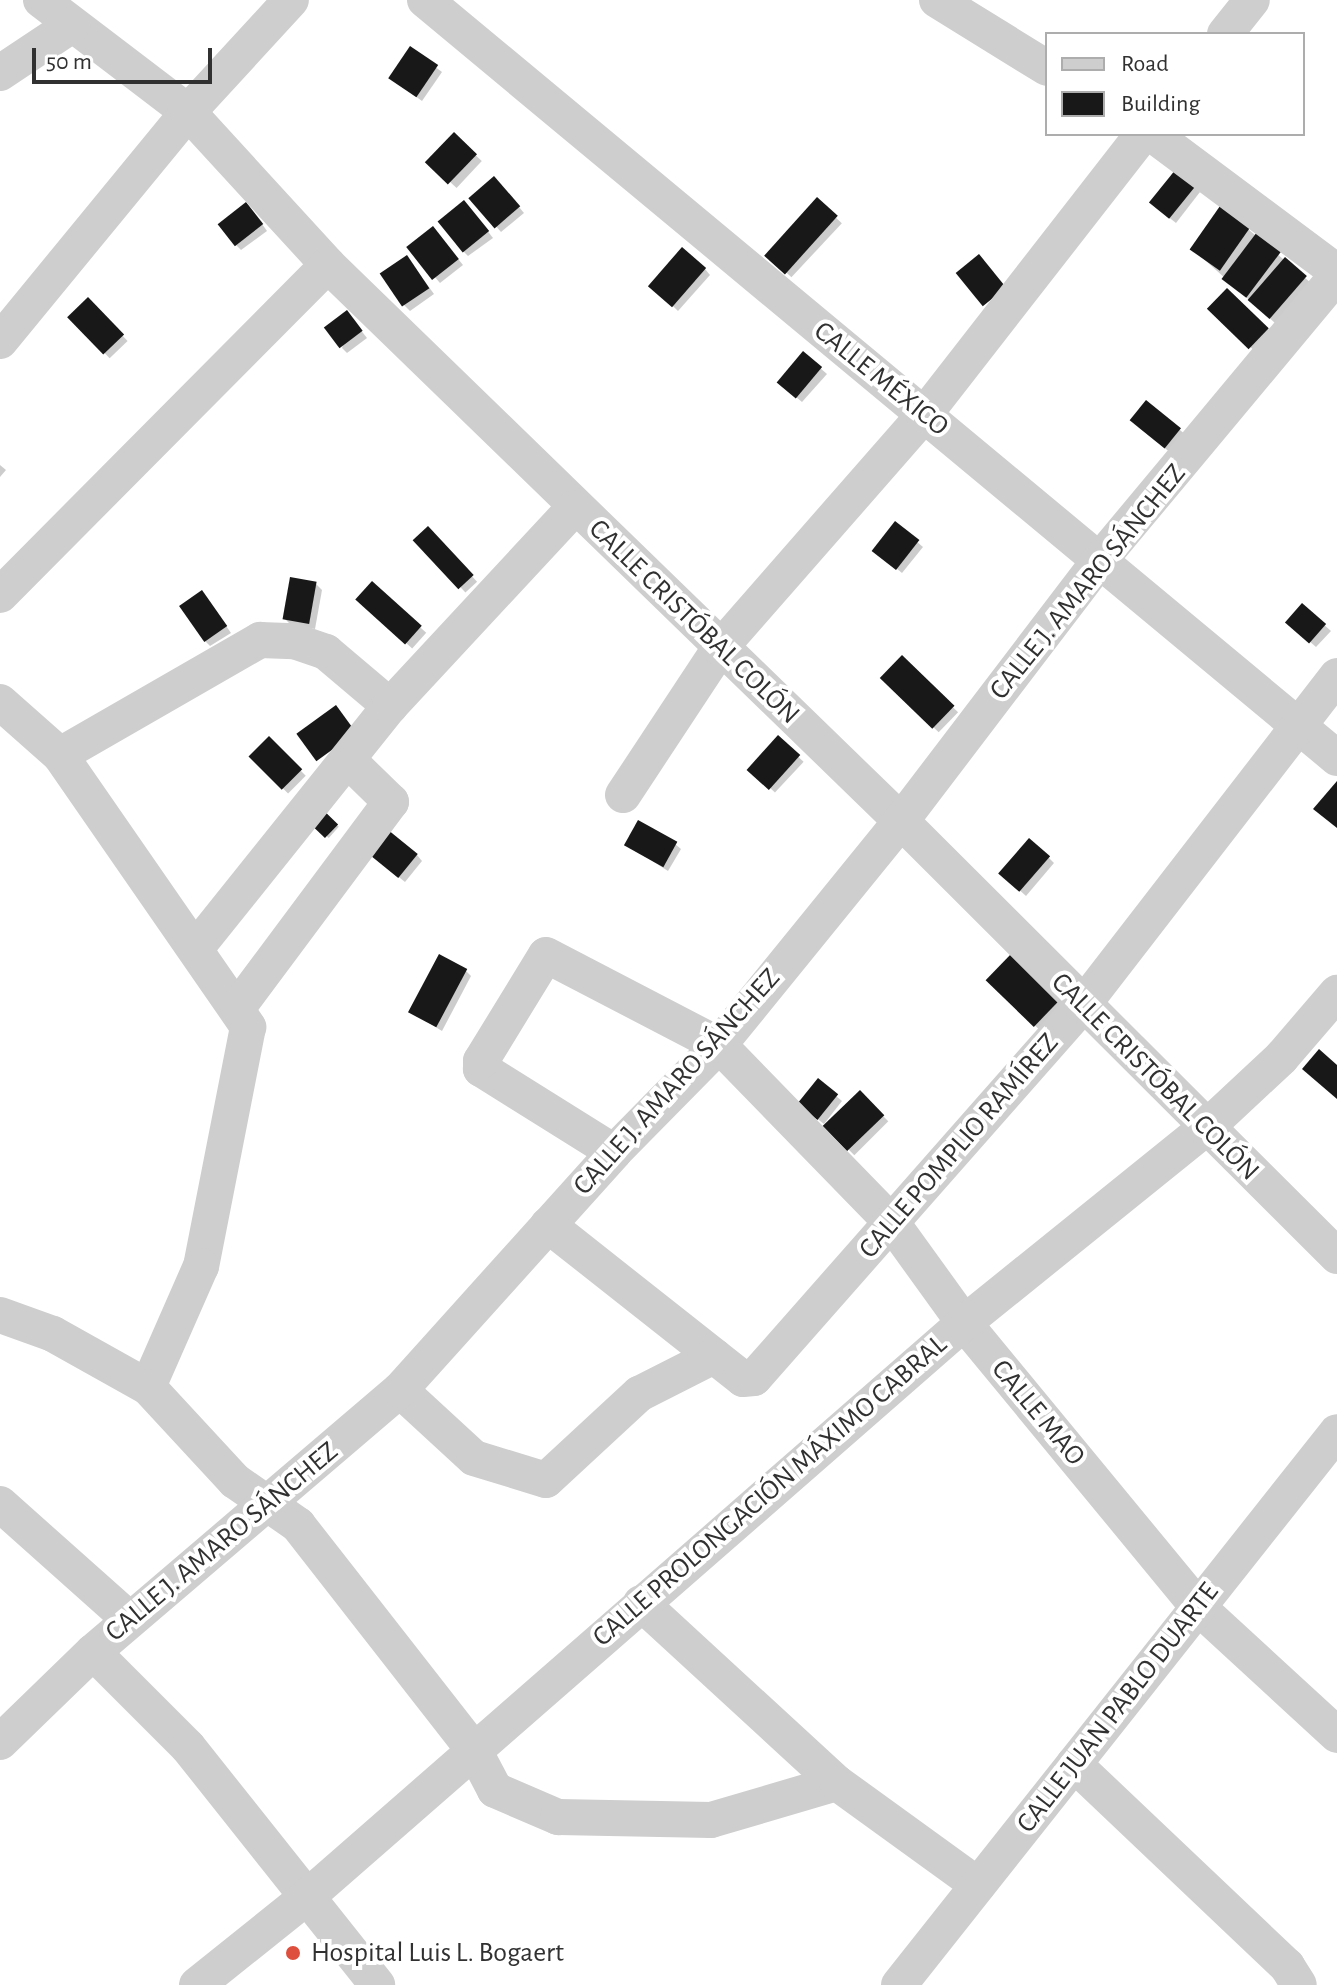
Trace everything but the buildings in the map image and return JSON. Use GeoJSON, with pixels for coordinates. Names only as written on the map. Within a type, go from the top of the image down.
{"type":"FeatureCollection","features":[{"type":"Feature","properties":{"kind":"street","name":"CALLE CRISTÓBAL COLÓN"},"geometry":{"type":"LineString","coordinates":[[41,0],[188,112],[328,265],[574,508],[901,821],[1082,1006],[1337,1256]]}},
{"type":"Feature","properties":{"kind":"street"},"geometry":{"type":"LineString","coordinates":[[0,341],[188,112],[291,0]]}},
{"type":"Feature","properties":{"kind":"street","name":"CALLE MÉXICO"},"geometry":{"type":"LineString","coordinates":[[425,0],[1337,758]]}},
{"type":"Feature","properties":{"kind":"street"},"geometry":{"type":"LineString","coordinates":[[937,0],[1045,67]]}},
{"type":"Feature","properties":{"kind":"street"},"geometry":{"type":"LineString","coordinates":[[1227,32],[1252,0]]}},
{"type":"Feature","properties":{"kind":"street"},"geometry":{"type":"LineString","coordinates":[[0,73],[72,25]]}},
{"type":"Feature","properties":{"kind":"street"},"geometry":{"type":"LineString","coordinates":[[623,795],[720,648],[924,415],[1141,136]]}},
{"type":"Feature","properties":{"kind":"street"},"geometry":{"type":"LineString","coordinates":[[1155,136],[1337,274]]}},
{"type":"Feature","properties":{"kind":"street"},"geometry":{"type":"LineString","coordinates":[[0,595],[328,265]]}},
{"type":"Feature","properties":{"kind":"street","name":"CALLE J. AMARO SÁNCHEZ"},"geometry":{"type":"LineString","coordinates":[[1,1740],[93,1652],[400,1390],[614,1152],[719,1045],[901,821],[1099,561],[1337,274]]}},
{"type":"Feature","properties":{"kind":"street"},"geometry":{"type":"LineString","coordinates":[[196,948],[390,706],[574,508]]}},
{"type":"Feature","properties":{"kind":"street"},"geometry":{"type":"LineString","coordinates":[[60,755],[260,640],[294,641],[326,652],[390,706]]}},
{"type":"Feature","properties":{"kind":"street","name":"CALLE POMPLIO RAMÍREZ"},"geometry":{"type":"LineString","coordinates":[[714,1356],[748,1380],[892,1223],[1082,1006],[1337,676]]}},
{"type":"Feature","properties":{"kind":"street"},"geometry":{"type":"LineString","coordinates":[[0,702],[60,755],[238,1007],[248,1038],[201,1266],[148,1387]]}},
{"type":"Feature","properties":{"kind":"street"},"geometry":{"type":"LineString","coordinates":[[238,1007],[391,802],[348,760]]}},
{"type":"Feature","properties":{"kind":"street","name":"CALLE MAO"},"geometry":{"type":"LineString","coordinates":[[614,1152],[481,1069],[539,958],[552,955],[719,1045],[892,1223],[964,1323],[1198,1607],[1337,1735]]}},
{"type":"Feature","properties":{"kind":"street","name":"CALLE PROLONGACIÓN MÁXIMO CABRAL"},"geometry":{"type":"LineString","coordinates":[[197,1985],[307,1897],[964,1323],[1206,1128],[1281,1058],[1337,993]]}},
{"type":"Feature","properties":{"kind":"street"},"geometry":{"type":"LineString","coordinates":[[400,1390],[474,1458],[546,1480],[639,1394],[714,1356],[548,1225]]}},
{"type":"Feature","properties":{"kind":"street"},"geometry":{"type":"LineString","coordinates":[[0,1315],[53,1334],[148,1387],[235,1481],[270,1501],[298,1525],[474,1750],[495,1790],[558,1817],[711,1820],[837,1783]]}},
{"type":"Feature","properties":{"kind":"street","name":"CALLE JUAN PABLO DUARTE"},"geometry":{"type":"LineString","coordinates":[[899,1985],[1337,1432]]}},
{"type":"Feature","properties":{"kind":"street"},"geometry":{"type":"LineString","coordinates":[[0,1504],[130,1620]]}},
{"type":"Feature","properties":{"kind":"street"},"geometry":{"type":"LineString","coordinates":[[641,1603],[837,1783],[978,1885]]}},
{"type":"Feature","properties":{"kind":"street"},"geometry":{"type":"LineString","coordinates":[[93,1652],[188,1747],[377,1985]]}},
{"type":"Feature","properties":{"kind":"street"},"geometry":{"type":"LineString","coordinates":[[1074,1764],[1287,1966],[1299,1985]]}},
{"type":"Feature","properties":{"kind":"place","name":"Hospital Luis L. Bogaert"},"geometry":{"type":"Point","coordinates":[293,1953]}}]}
